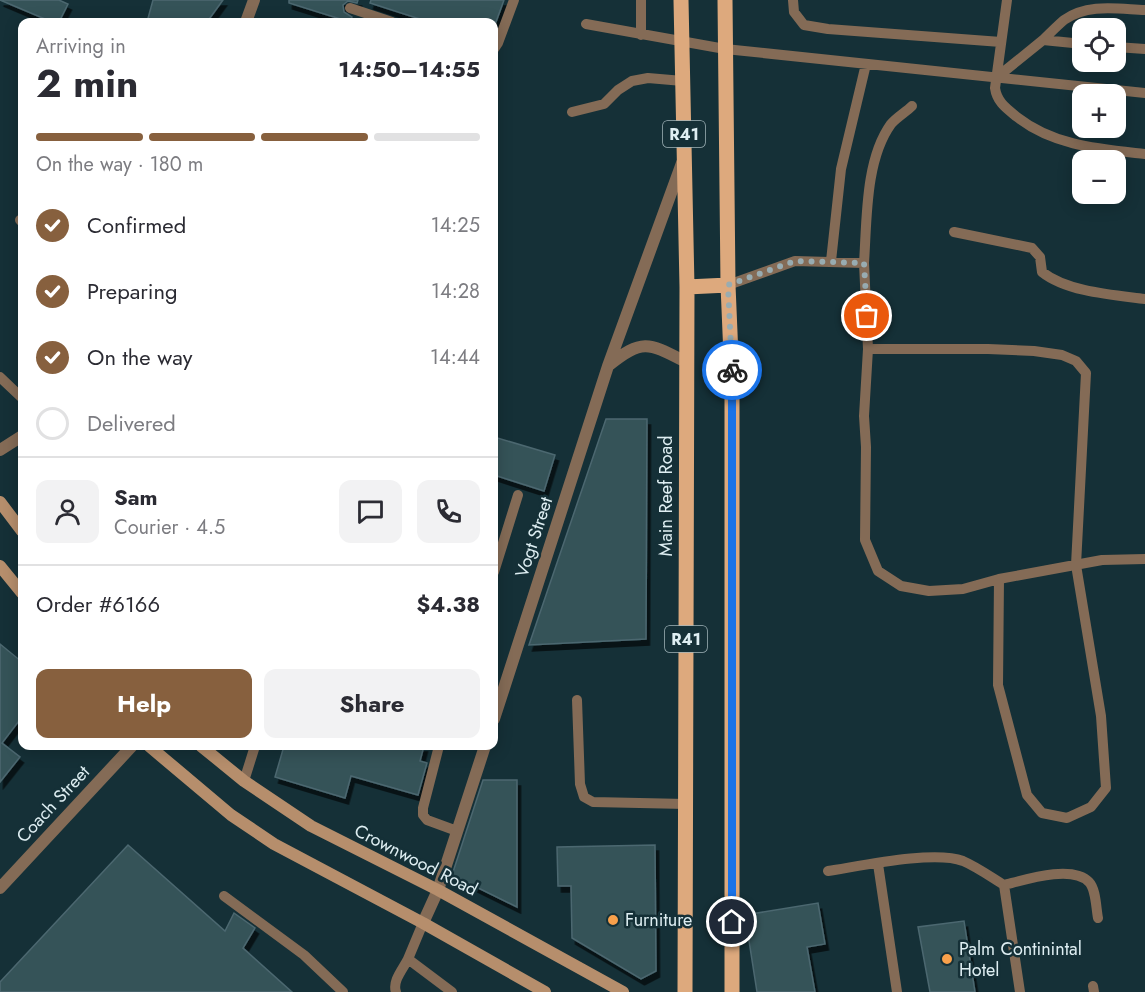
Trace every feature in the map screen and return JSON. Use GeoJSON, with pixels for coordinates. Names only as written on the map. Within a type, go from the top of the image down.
{"type":"FeatureCollection","features":[{"type":"Feature","properties":{"kind":"main road","name":"Main Reef Road"},"geometry":{"type":"LineString","coordinates":[[681,0],[687,287],[685,992]]}},
{"type":"Feature","properties":{"kind":"main road","name":"R41"},"geometry":{"type":"LineString","coordinates":[[725,0],[728,285],[732,380],[732,992]]}},
{"type":"Feature","properties":{"kind":"main road"},"geometry":{"type":"LineString","coordinates":[[687,287],[728,285]]}},
{"type":"Feature","properties":{"kind":"main road"},"geometry":{"type":"LineString","coordinates":[[0,502],[18,526]]}},
{"type":"Feature","properties":{"kind":"main road"},"geometry":{"type":"LineString","coordinates":[[0,566],[18,588]]}},
{"type":"Feature","properties":{"kind":"main road"},"geometry":{"type":"LineString","coordinates":[[154,750],[231,815],[266,839],[423,922],[545,992]]}},
{"type":"Feature","properties":{"kind":"main road","name":"Crownwood Road"},"geometry":{"type":"LineString","coordinates":[[206,750],[244,781],[311,826],[438,890],[623,992]]}},
{"type":"Feature","properties":{"kind":"street"},"geometry":{"type":"LineString","coordinates":[[247,18],[254,0]]}},
{"type":"Feature","properties":{"kind":"street","name":"Vogt Street"},"geometry":{"type":"LineString","coordinates":[[498,707],[608,366],[684,156]]}},
{"type":"Feature","properties":{"kind":"street"},"geometry":{"type":"LineString","coordinates":[[608,366],[627,351],[644,344],[686,362]]}},
{"type":"Feature","properties":{"kind":"street"},"geometry":{"type":"LineString","coordinates":[[0,450],[18,439]]}},
{"type":"Feature","properties":{"kind":"street","name":"Coach Street"},"geometry":{"type":"LineString","coordinates":[[1,884],[128,750]]}},
{"type":"Feature","properties":{"kind":"street"},"geometry":{"type":"LineString","coordinates":[[423,922],[438,890],[484,750]]}},
{"type":"Feature","properties":{"kind":"lane"},"geometry":{"type":"LineString","coordinates":[[498,43],[513,0]]}},
{"type":"Feature","properties":{"kind":"lane"},"geometry":{"type":"LineString","coordinates":[[641,0],[641,34]]}},
{"type":"Feature","properties":{"kind":"lane"},"geometry":{"type":"LineString","coordinates":[[793,0],[794,12],[804,25],[828,29],[1001,42]]}},
{"type":"Feature","properties":{"kind":"lane"},"geometry":{"type":"LineString","coordinates":[[1007,0],[996,78],[996,96],[1002,105],[1044,134],[1069,143],[1145,154]]}},
{"type":"Feature","properties":{"kind":"lane"},"geometry":{"type":"LineString","coordinates":[[350,8],[380,18]]}},
{"type":"Feature","properties":{"kind":"lane"},"geometry":{"type":"LineString","coordinates":[[996,78],[1064,20],[1081,11],[1098,8],[1145,10]]}},
{"type":"Feature","properties":{"kind":"lane"},"geometry":{"type":"LineString","coordinates":[[586,24],[725,49],[1145,93]]}},
{"type":"Feature","properties":{"kind":"lane"},"geometry":{"type":"LineString","coordinates":[[1043,40],[1072,43]]}},
{"type":"Feature","properties":{"kind":"lane"},"geometry":{"type":"LineString","coordinates":[[1126,48],[1145,50]]}},
{"type":"Feature","properties":{"kind":"lane"},"geometry":{"type":"LineString","coordinates":[[831,261],[841,169],[866,64]]}},
{"type":"Feature","properties":{"kind":"lane"},"geometry":{"type":"LineString","coordinates":[[572,111],[604,104],[618,90],[632,81],[648,78],[683,81]]}},
{"type":"Feature","properties":{"kind":"lane"},"geometry":{"type":"LineString","coordinates":[[912,106],[892,122],[874,160],[864,263],[868,349],[864,416],[866,447],[864,499],[866,540],[878,571],[901,586],[929,591],[963,589],[999,579],[1102,560],[1145,559]]}},
{"type":"Feature","properties":{"kind":"lane"},"geometry":{"type":"LineString","coordinates":[[954,232],[1032,248],[1040,257],[1042,272],[1050,279],[1095,292],[1145,299]]}},
{"type":"Feature","properties":{"kind":"lane"},"geometry":{"type":"LineString","coordinates":[[728,285],[795,261],[864,263]]}},
{"type":"Feature","properties":{"kind":"lane"},"geometry":{"type":"LineString","coordinates":[[868,349],[1034,351],[1076,361],[1086,373],[1076,565],[1101,716],[1106,788],[1091,807],[1067,818],[1042,813],[1027,795],[998,685],[999,579]]}},
{"type":"Feature","properties":{"kind":"lane"},"geometry":{"type":"LineString","coordinates":[[0,377],[18,394]]}},
{"type":"Feature","properties":{"kind":"lane"},"geometry":{"type":"LineString","coordinates":[[498,559],[518,495]]}},
{"type":"Feature","properties":{"kind":"lane"},"geometry":{"type":"LineString","coordinates":[[577,700],[580,784],[584,797],[593,802],[686,804]]}},
{"type":"Feature","properties":{"kind":"lane"},"geometry":{"type":"LineString","coordinates":[[244,781],[254,750]]}},
{"type":"Feature","properties":{"kind":"lane"},"geometry":{"type":"LineString","coordinates":[[438,750],[423,816],[427,820],[457,831]]}},
{"type":"Feature","properties":{"kind":"lane"},"geometry":{"type":"LineString","coordinates":[[828,871],[934,856],[962,861],[1004,885],[1054,873],[1082,877],[1092,886],[1098,918]]}},
{"type":"Feature","properties":{"kind":"lane"},"geometry":{"type":"LineString","coordinates":[[878,864],[897,992]]}},
{"type":"Feature","properties":{"kind":"lane"},"geometry":{"type":"LineString","coordinates":[[1004,885],[1020,992]]}},
{"type":"Feature","properties":{"kind":"lane"},"geometry":{"type":"LineString","coordinates":[[224,896],[304,955],[343,992]]}},
{"type":"Feature","properties":{"kind":"lane"},"geometry":{"type":"LineString","coordinates":[[396,992],[395,983],[408,959],[423,922]]}},
{"type":"Feature","properties":{"kind":"lane"},"geometry":{"type":"LineString","coordinates":[[408,959],[452,992]]}},
{"type":"Feature","properties":{"kind":"building"},"geometry":{"type":"Polygon","coordinates":[[[0,0],[59,0],[68,4],[61,18],[43,18],[0,0]]]}},
{"type":"Feature","properties":{"kind":"building"},"geometry":{"type":"Polygon","coordinates":[[[153,0],[223,0],[210,18],[148,18],[153,0]]]}},
{"type":"Feature","properties":{"kind":"building"},"geometry":{"type":"Polygon","coordinates":[[[289,0],[358,0],[357,3],[348,1],[343,5],[344,12],[352,18],[337,18],[289,3],[289,0]]]}},
{"type":"Feature","properties":{"kind":"building"},"geometry":{"type":"Polygon","coordinates":[[[371,0],[504,0],[497,18],[417,18],[370,3],[371,0]]]}},
{"type":"Feature","properties":{"kind":"building"},"geometry":{"type":"Polygon","coordinates":[[[606,419],[647,419],[646,639],[529,645],[606,419]]]}},
{"type":"Feature","properties":{"kind":"building"},"geometry":{"type":"Polygon","coordinates":[[[498,438],[555,455],[544,491],[498,476],[498,438]]]}},
{"type":"Feature","properties":{"kind":"building"},"geometry":{"type":"Polygon","coordinates":[[[0,644],[18,659],[18,722],[2,743],[20,757],[0,782],[0,644]]]}},
{"type":"Feature","properties":{"kind":"building"},"geometry":{"type":"Polygon","coordinates":[[[283,750],[423,750],[420,761],[427,763],[418,795],[351,776],[345,798],[275,777],[283,750]]]}},
{"type":"Feature","properties":{"kind":"building"},"geometry":{"type":"Polygon","coordinates":[[[483,780],[517,780],[517,907],[452,875],[483,780]]]}},
{"type":"Feature","properties":{"kind":"building"},"geometry":{"type":"Polygon","coordinates":[[[128,845],[225,931],[234,913],[255,928],[243,948],[292,992],[0,992],[0,982],[128,845]]]}},
{"type":"Feature","properties":{"kind":"building"},"geometry":{"type":"Polygon","coordinates":[[[655,845],[656,971],[641,979],[572,938],[571,886],[558,886],[557,847],[655,845]]]}},
{"type":"Feature","properties":{"kind":"building"},"geometry":{"type":"Polygon","coordinates":[[[818,903],[825,944],[807,947],[815,992],[757,992],[745,915],[818,903]]]}},
{"type":"Feature","properties":{"kind":"building","name":"Palm Continintal Hotel"},"geometry":{"type":"Polygon","coordinates":[[[964,921],[975,992],[930,992],[918,927],[964,921]]]}},
{"type":"Feature","properties":{"kind":"way so far"},"geometry":{"type":"LineString","coordinates":[[732,370],[728,285],[795,261],[864,263],[867,316]]}},
{"type":"Feature","properties":{"kind":"place","name":"Furniture"},"geometry":{"type":"Point","coordinates":[613,920]}},
{"type":"Feature","properties":{"kind":"place","name":"Palm Continintal Hotel"},"geometry":{"type":"Point","coordinates":[947,959]}},
{"type":"Feature","properties":{"kind":"route"},"geometry":{"type":"LineString","coordinates":[[732,370],[732,922]]}}]}
